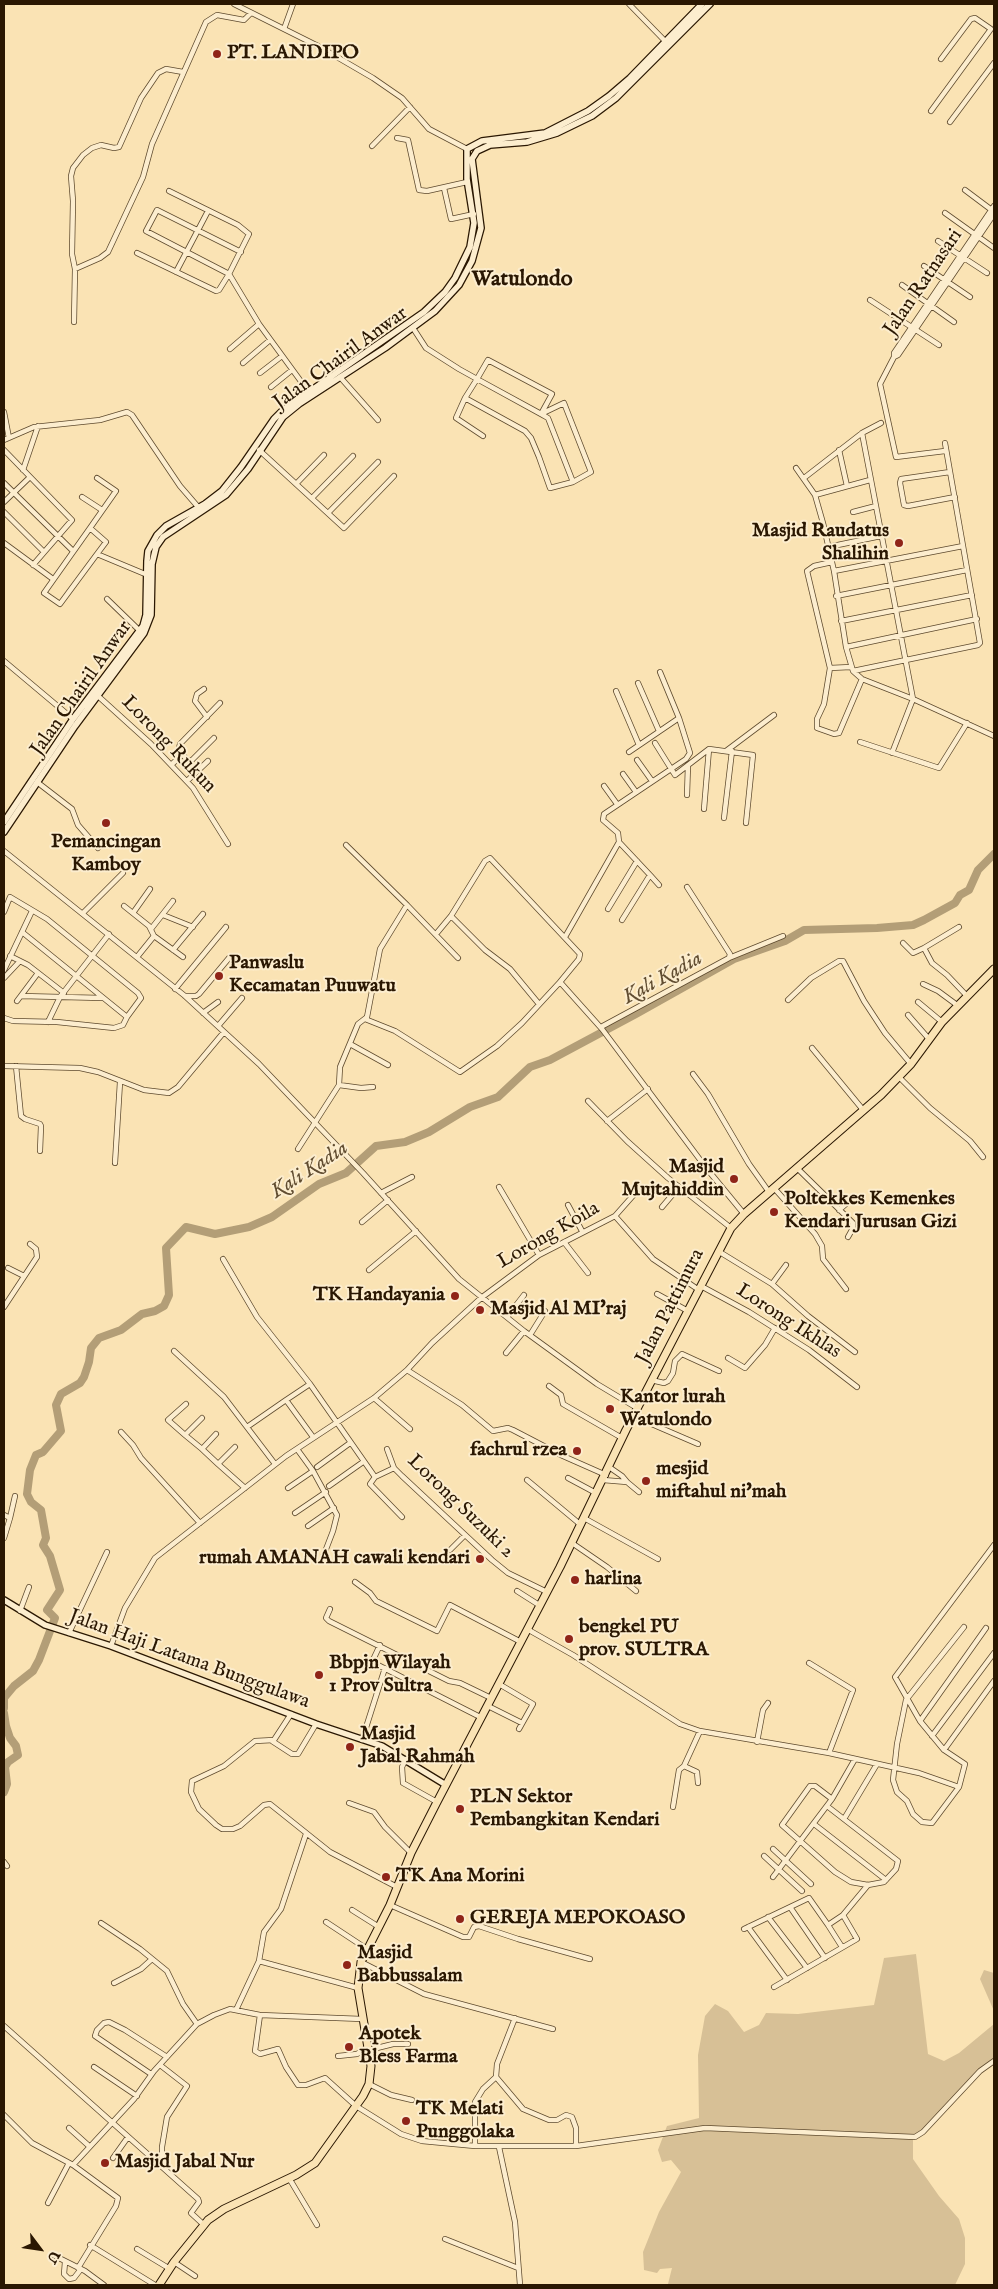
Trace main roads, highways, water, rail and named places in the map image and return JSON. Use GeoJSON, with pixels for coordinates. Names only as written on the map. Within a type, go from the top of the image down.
{"type":"FeatureCollection","features":[{"type":"Feature","properties":{"kind":"highway","name":"Jalan Pattimura"},"geometry":{"type":"LineString","coordinates":[[159,2285],[172,2265],[204,2225],[224,2210],[316,2163],[369,2084],[371,2066],[358,1988],[360,1962],[390,1905],[411,1853],[436,1802],[482,1718],[583,1522],[651,1380],[731,1228],[744,1214],[864,1111],[899,1077],[942,1022],[994,969]]}},
{"type":"Feature","properties":{"kind":"main road"},"geometry":{"type":"LineString","coordinates":[[468,149],[491,139],[545,133],[572,121],[609,96],[702,4]]}},
{"type":"Feature","properties":{"kind":"main road"},"geometry":{"type":"LineString","coordinates":[[472,158],[477,151],[490,145],[527,142],[557,133],[592,116],[623,92],[710,4]]}},
{"type":"Feature","properties":{"kind":"main road"},"geometry":{"type":"LineString","coordinates":[[468,149],[477,151]]}},
{"type":"Feature","properties":{"kind":"main road"},"geometry":{"type":"LineString","coordinates":[[468,149],[472,158]]}},
{"type":"Feature","properties":{"kind":"main road","name":"Jalan Chairil Anwar"},"geometry":{"type":"LineString","coordinates":[[4,832],[98,696],[106,680],[140,631],[146,615],[145,574],[148,551],[157,535],[166,526],[199,508],[222,491],[274,419],[392,336],[436,302],[455,278],[463,266],[473,237],[474,214],[467,182],[468,149]]}},
{"type":"Feature","properties":{"kind":"main road","name":"Jalan Chairil Anwar"},"geometry":{"type":"LineString","coordinates":[[4,822],[73,719],[144,633],[150,620],[152,564],[159,542],[170,531],[222,498],[248,469],[283,417],[311,392],[340,377],[413,328],[435,312],[459,285],[472,261],[480,228],[472,158]]}},
{"type":"Feature","properties":{"kind":"main road","name":"Jalan Haji Latama Bunggulawa"},"geometry":{"type":"LineString","coordinates":[[4,1600],[50,1627],[112,1646],[201,1682],[382,1746],[446,1785]]}},
{"type":"Feature","properties":{"kind":"waterway","name":"Kali Kadia"},"geometry":{"type":"LineString","coordinates":[[4,1708],[4,1698],[14,1686],[33,1671],[39,1660],[55,1618],[47,1610],[60,1590],[50,1556],[43,1545],[46,1538],[41,1510],[31,1502],[27,1494],[30,1470],[36,1455],[43,1452],[61,1431],[56,1405],[61,1394],[80,1383],[84,1377],[91,1348],[99,1338],[121,1330],[142,1314],[155,1311],[164,1306],[169,1295],[166,1248],[186,1227],[215,1234],[249,1227],[272,1217],[319,1184],[346,1173],[376,1146],[405,1142],[429,1132],[470,1107],[498,1097],[530,1067],[550,1060],[734,959],[785,941],[804,930],[877,928],[913,925],[924,920],[955,903],[960,895],[969,890],[978,870],[994,854]]}},
{"type":"Feature","properties":{"kind":"waterway","name":"Kali Kadia"},"geometry":{"type":"LineString","coordinates":[[4,1713],[6,1726],[10,1738],[16,1746],[18,1755],[8,1762],[5,1767],[7,1784],[4,1792]]}},
{"type":"Feature","properties":{"kind":"place","name":"PT. LANDIPO"},"geometry":{"type":"Point","coordinates":[217,54]}},
{"type":"Feature","properties":{"kind":"place","name":"Masjid Raudatus Shalihin"},"geometry":{"type":"Point","coordinates":[899,543]}},
{"type":"Feature","properties":{"kind":"place","name":"Pemancingan Kamboy"},"geometry":{"type":"Point","coordinates":[106,823]}},
{"type":"Feature","properties":{"kind":"place","name":"Panwaslu Kecamatan Puuwatu"},"geometry":{"type":"Point","coordinates":[219,976]}},
{"type":"Feature","properties":{"kind":"place","name":"Masjid Mujtahiddin"},"geometry":{"type":"Point","coordinates":[734,1179]}},
{"type":"Feature","properties":{"kind":"place","name":"Poltekkes Kemenkes Kendari Jurusan Gizi"},"geometry":{"type":"Point","coordinates":[774,1212]}},
{"type":"Feature","properties":{"kind":"place","name":"TK Handayania"},"geometry":{"type":"Point","coordinates":[455,1296]}},
{"type":"Feature","properties":{"kind":"place","name":"Masjid Al MI'raj"},"geometry":{"type":"Point","coordinates":[480,1310]}},
{"type":"Feature","properties":{"kind":"place","name":"Kantor lurah Watulondo"},"geometry":{"type":"Point","coordinates":[610,1409]}},
{"type":"Feature","properties":{"kind":"place","name":"fachrul rzea"},"geometry":{"type":"Point","coordinates":[577,1451]}},
{"type":"Feature","properties":{"kind":"place","name":"mesjid miftahul ni'mah"},"geometry":{"type":"Point","coordinates":[646,1481]}},
{"type":"Feature","properties":{"kind":"place","name":"rumah AMANAH cawali kendari"},"geometry":{"type":"Point","coordinates":[480,1559]}},
{"type":"Feature","properties":{"kind":"place","name":"harlina"},"geometry":{"type":"Point","coordinates":[575,1580]}},
{"type":"Feature","properties":{"kind":"place","name":"bengkel PU prov. SULTRA"},"geometry":{"type":"Point","coordinates":[569,1639]}},
{"type":"Feature","properties":{"kind":"place","name":"Bbpjn Wilayah 1 Prov Sultra"},"geometry":{"type":"Point","coordinates":[319,1675]}},
{"type":"Feature","properties":{"kind":"place","name":"Masjid Jabal Rahmah"},"geometry":{"type":"Point","coordinates":[350,1747]}},
{"type":"Feature","properties":{"kind":"place","name":"PLN Sektor Pembangkitan Kendari"},"geometry":{"type":"Point","coordinates":[460,1809]}},
{"type":"Feature","properties":{"kind":"place","name":"TK Ana Morini"},"geometry":{"type":"Point","coordinates":[386,1877]}},
{"type":"Feature","properties":{"kind":"place","name":"GEREJA MEPOKOASO"},"geometry":{"type":"Point","coordinates":[460,1919]}},
{"type":"Feature","properties":{"kind":"place","name":"Masjid Babbussalam"},"geometry":{"type":"Point","coordinates":[347,1965]}},
{"type":"Feature","properties":{"kind":"place","name":"Apotek Bless Farma"},"geometry":{"type":"Point","coordinates":[349,2047]}},
{"type":"Feature","properties":{"kind":"place","name":"TK Melati Punggolaka"},"geometry":{"type":"Point","coordinates":[406,2121]}},
{"type":"Feature","properties":{"kind":"place","name":"Masjid Jabal Nur"},"geometry":{"type":"Point","coordinates":[105,2163]}},
{"type":"Feature","properties":{"kind":"district","name":"Watulondo"},"geometry":{"type":"Point","coordinates":[522,280]}}]}
